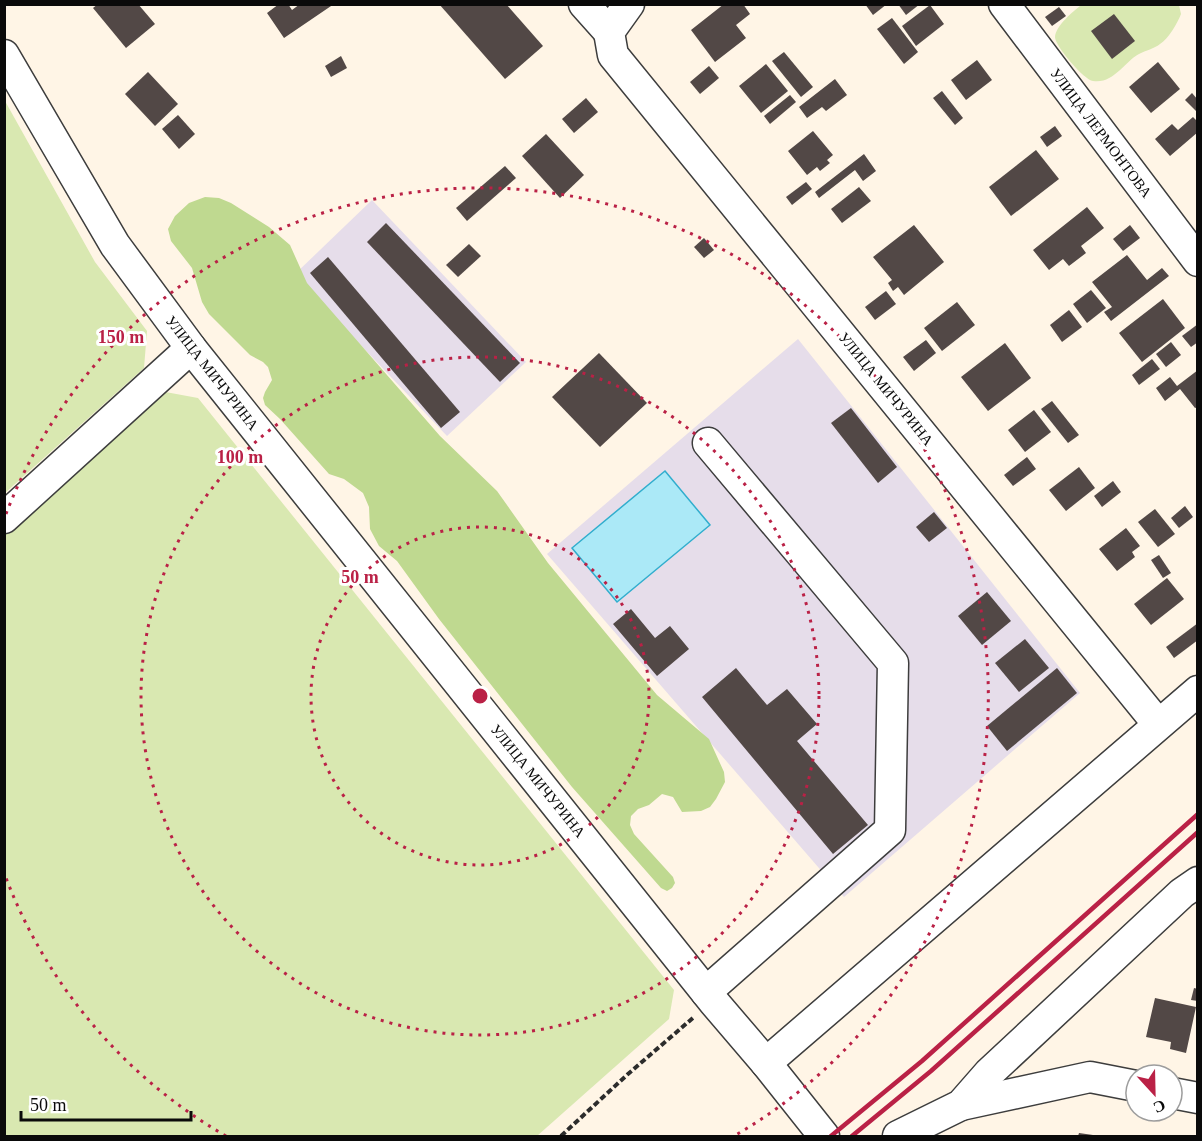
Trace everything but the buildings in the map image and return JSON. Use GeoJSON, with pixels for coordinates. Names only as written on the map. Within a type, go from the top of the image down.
{"type":"FeatureCollection","features":[{"type":"Feature","properties":{"kind":"street","name":"УЛИЦА МИЧУРИНА"},"geometry":{"type":"LineString","coordinates":[[584,4],[611,43],[1158,724]]}},
{"type":"Feature","properties":{"kind":"street"},"geometry":{"type":"LineString","coordinates":[[611,43],[629,4]]}},
{"type":"Feature","properties":{"kind":"street","name":"УЛИЦА ЛЕРМОНТОВА"},"geometry":{"type":"LineString","coordinates":[[1004,4],[1197,261]]}},
{"type":"Feature","properties":{"kind":"street","name":"УЛИЦА МИЧУРИНА"},"geometry":{"type":"LineString","coordinates":[[4,55],[115,245],[191,348],[824,1137]]}},
{"type":"Feature","properties":{"kind":"street"},"geometry":{"type":"LineString","coordinates":[[4,518],[191,348]]}},
{"type":"Feature","properties":{"kind":"street"},"geometry":{"type":"LineString","coordinates":[[708,443],[892,663],[890,830],[710,996]]}},
{"type":"Feature","properties":{"kind":"street"},"geometry":{"type":"LineString","coordinates":[[766,1063],[1197,691]]}},
{"type":"Feature","properties":{"kind":"street"},"geometry":{"type":"LineString","coordinates":[[961,1105],[998,1065],[1182,893],[1197,882]]}},
{"type":"Feature","properties":{"kind":"street"},"geometry":{"type":"LineString","coordinates":[[898,1137],[961,1105],[1090,1077],[1124,1084]]}},
{"type":"Feature","properties":{"kind":"path"},"geometry":{"type":"LineString","coordinates":[[561,1137],[710,996]]}},
{"type":"Feature","properties":{"kind":"shaded area"},"geometry":{"type":"Polygon","coordinates":[[[372,200],[526,362],[447,436],[294,275],[372,200]]]}},
{"type":"Feature","properties":{"kind":"shaded area"},"geometry":{"type":"Polygon","coordinates":[[[798,339],[1080,693],[844,897],[547,554],[798,339]]]}},
{"type":"Feature","properties":{"kind":"green space"},"geometry":{"type":"Polygon","coordinates":[[[1081,5],[1179,5],[1181,14],[1172,31],[1160,44],[1134,58],[1113,76],[1093,81],[1083,75],[1071,62],[1055,37],[1062,23],[1081,5]]]}},
{"type":"Feature","properties":{"kind":"green space"},"geometry":{"type":"Polygon","coordinates":[[[5,101],[95,262],[147,331],[144,368],[5,493],[5,101]]]}},
{"type":"Feature","properties":{"kind":"green space"},"geometry":{"type":"Polygon","coordinates":[[[205,197],[219,198],[231,203],[269,227],[290,245],[307,283],[440,436],[497,491],[548,563],[657,695],[709,739],[724,772],[725,782],[710,807],[701,811],[682,812],[673,797],[662,794],[631,816],[630,825],[634,834],[673,877],[675,883],[672,888],[667,891],[661,888],[572,787],[439,619],[397,561],[379,546],[370,529],[369,507],[363,493],[344,479],[329,474],[265,405],[263,398],[272,380],[268,367],[250,355],[209,314],[202,302],[192,268],[171,241],[168,229],[175,216],[189,203],[205,197]]]}},
{"type":"Feature","properties":{"kind":"green space"},"geometry":{"type":"Polygon","coordinates":[[[160,391],[198,398],[674,990],[669,1019],[537,1136],[5,1136],[5,535],[160,391]]]}},
{"type":"Feature","properties":{"kind":"water"},"geometry":{"type":"Polygon","coordinates":[[[665,471],[710,525],[617,602],[572,548],[665,471]]]}},
{"type":"Feature","properties":{"kind":"railway"},"geometry":{"type":"LineString","coordinates":[[831,1136],[922,1061],[1198,814]]}},
{"type":"Feature","properties":{"kind":"railway"},"geometry":{"type":"LineString","coordinates":[[852,1136],[931,1071],[1198,832]]}}]}
